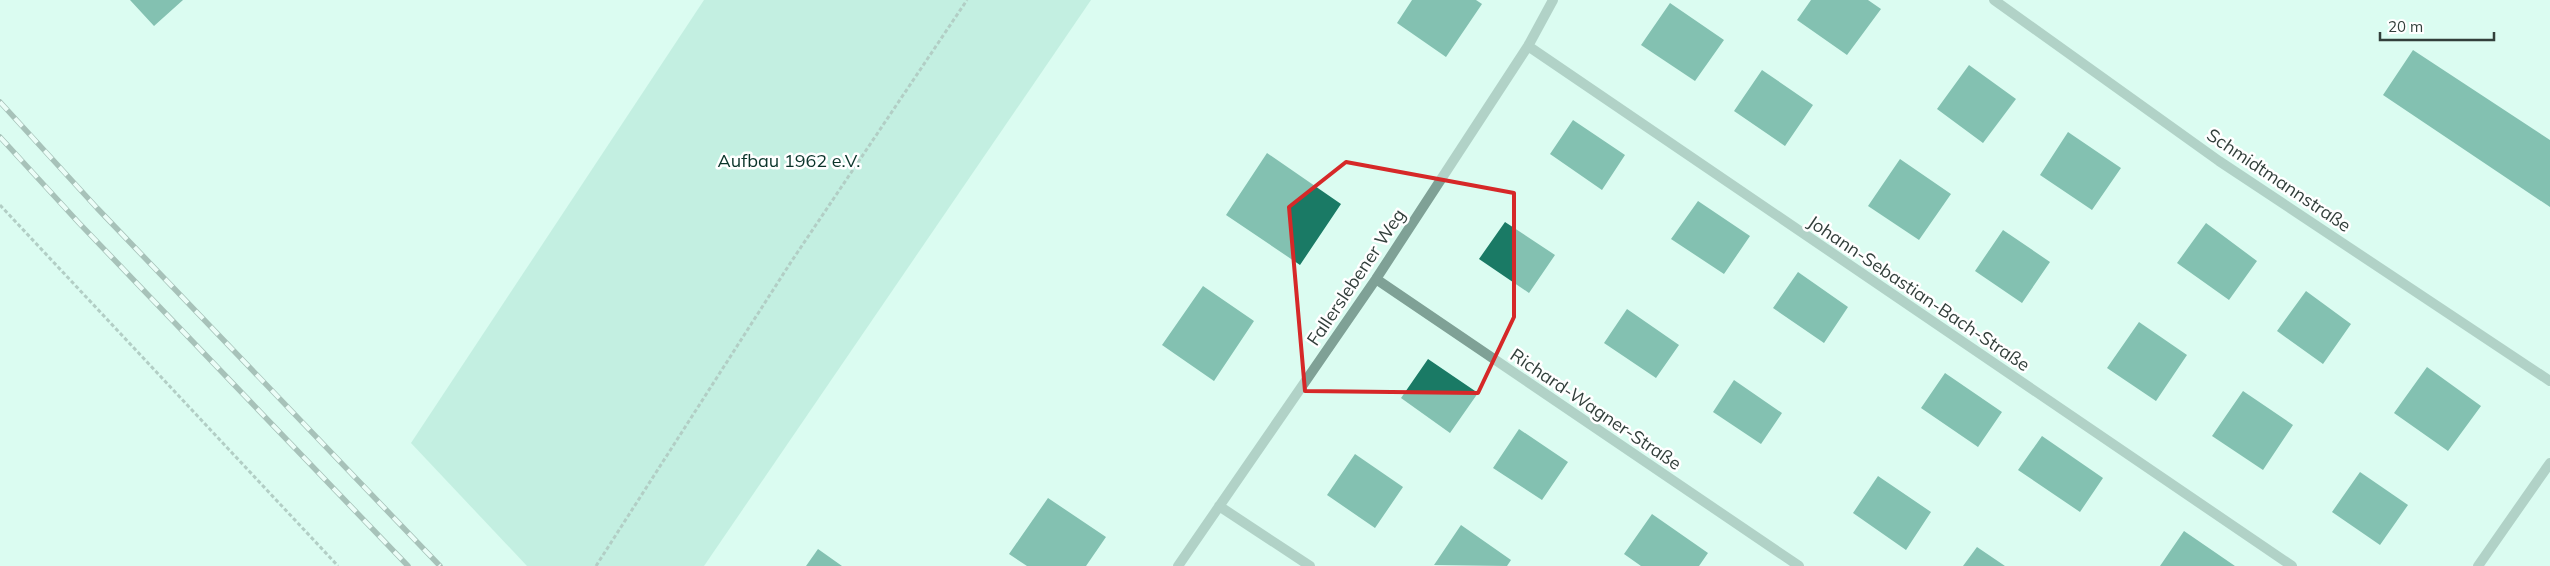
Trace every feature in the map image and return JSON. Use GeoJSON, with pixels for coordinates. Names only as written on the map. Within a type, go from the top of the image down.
{"type":"FeatureCollection","features":[{"type":"Feature","properties":{"kind":"street","name":"Fallerslebener Weg"},"geometry":{"type":"LineString","coordinates":[[1178,566],[1376,279],[1528,46],[1553,0]]}},
{"type":"Feature","properties":{"kind":"street","name":"Schmidtmannstraße"},"geometry":{"type":"LineString","coordinates":[[1994,0],[2219,161],[2550,380]]}},
{"type":"Feature","properties":{"kind":"street","name":"Johann-Sebastian-Bach-Straße"},"geometry":{"type":"LineString","coordinates":[[1528,46],[2292,566]]}},
{"type":"Feature","properties":{"kind":"street","name":"Richard-Wagner-Straße"},"geometry":{"type":"LineString","coordinates":[[1376,279],[1799,566]]}},
{"type":"Feature","properties":{"kind":"street"},"geometry":{"type":"LineString","coordinates":[[2478,566],[2550,462]]}},
{"type":"Feature","properties":{"kind":"street"},"geometry":{"type":"LineString","coordinates":[[1219,506],[1310,566]]}},
{"type":"Feature","properties":{"kind":"path"},"geometry":{"type":"LineString","coordinates":[[596,566],[791,262],[966,0]]}},
{"type":"Feature","properties":{"kind":"path"},"geometry":{"type":"LineString","coordinates":[[0,205],[338,566]]}},
{"type":"Feature","properties":{"kind":"highlighted area"},"geometry":{"type":"Polygon","coordinates":[[[1346,162],[1514,193],[1514,317],[1478,393],[1305,391],[1289,207],[1346,162]]]}},
{"type":"Feature","properties":{"kind":"green space","name":"Aufbau 1962 e.V."},"geometry":{"type":"Polygon","coordinates":[[[704,0],[1091,0],[704,566],[527,566],[411,443],[704,0]]]}},
{"type":"Feature","properties":{"kind":"building"},"geometry":{"type":"Polygon","coordinates":[[[130,0],[183,0],[154,26],[130,0]]]}},
{"type":"Feature","properties":{"kind":"building"},"geometry":{"type":"Polygon","coordinates":[[[1412,0],[1476,0],[1482,4],[1446,57],[1397,23],[1412,0]]]}},
{"type":"Feature","properties":{"kind":"building"},"geometry":{"type":"Polygon","coordinates":[[[1811,0],[1868,0],[1881,9],[1847,55],[1797,20],[1811,0]]]}},
{"type":"Feature","properties":{"kind":"building"},"geometry":{"type":"Polygon","coordinates":[[[1670,3],[1724,40],[1695,81],[1641,45],[1670,3]]]}},
{"type":"Feature","properties":{"kind":"building"},"geometry":{"type":"Polygon","coordinates":[[[2413,50],[2550,140],[2550,207],[2383,95],[2413,50]]]}},
{"type":"Feature","properties":{"kind":"building"},"geometry":{"type":"Polygon","coordinates":[[[1969,65],[2016,99],[1983,143],[1937,109],[1969,65]]]}},
{"type":"Feature","properties":{"kind":"building"},"geometry":{"type":"Polygon","coordinates":[[[1762,70],[1813,105],[1785,146],[1734,111],[1762,70]]]}},
{"type":"Feature","properties":{"kind":"building"},"geometry":{"type":"Polygon","coordinates":[[[1573,120],[1625,155],[1602,190],[1550,154],[1573,120]]]}},
{"type":"Feature","properties":{"kind":"building"},"geometry":{"type":"Polygon","coordinates":[[[2068,132],[2121,168],[2092,210],[2040,175],[2068,132]]]}},
{"type":"Feature","properties":{"kind":"building"},"geometry":{"type":"Polygon","coordinates":[[[1267,153],[1341,204],[1300,265],[1226,215],[1267,153]]]}},
{"type":"Feature","properties":{"kind":"building"},"geometry":{"type":"Polygon","coordinates":[[[1900,159],[1951,194],[1919,240],[1868,206],[1900,159]]]}},
{"type":"Feature","properties":{"kind":"building"},"geometry":{"type":"Polygon","coordinates":[[[1698,201],[1750,236],[1724,274],[1671,239],[1698,201]]]}},
{"type":"Feature","properties":{"kind":"building"},"geometry":{"type":"Polygon","coordinates":[[[1505,222],[1555,255],[1529,293],[1479,259],[1505,222]]]}},
{"type":"Feature","properties":{"kind":"building"},"geometry":{"type":"Polygon","coordinates":[[[2206,223],[2257,261],[2229,300],[2177,263],[2206,223]]]}},
{"type":"Feature","properties":{"kind":"building"},"geometry":{"type":"Polygon","coordinates":[[[2003,230],[2050,262],[2022,303],[1975,271],[2003,230]]]}},
{"type":"Feature","properties":{"kind":"building"},"geometry":{"type":"Polygon","coordinates":[[[1798,272],[1848,307],[1824,343],[1773,308],[1798,272]]]}},
{"type":"Feature","properties":{"kind":"building"},"geometry":{"type":"Polygon","coordinates":[[[1203,286],[1254,321],[1214,381],[1162,345],[1203,286]]]}},
{"type":"Feature","properties":{"kind":"building"},"geometry":{"type":"Polygon","coordinates":[[[2306,291],[2351,324],[2323,364],[2277,331],[2306,291]]]}},
{"type":"Feature","properties":{"kind":"building"},"geometry":{"type":"Polygon","coordinates":[[[1627,309],[1679,345],[1656,378],[1604,343],[1627,309]]]}},
{"type":"Feature","properties":{"kind":"building"},"geometry":{"type":"Polygon","coordinates":[[[2139,322],[2187,355],[2156,401],[2107,368],[2139,322]]]}},
{"type":"Feature","properties":{"kind":"building"},"geometry":{"type":"Polygon","coordinates":[[[1428,359],[1478,393],[1450,433],[1401,398],[1428,359]]]}},
{"type":"Feature","properties":{"kind":"building"},"geometry":{"type":"Polygon","coordinates":[[[2427,367],[2481,406],[2448,451],[2394,413],[2427,367]]]}},
{"type":"Feature","properties":{"kind":"building"},"geometry":{"type":"Polygon","coordinates":[[[1945,373],[2002,412],[1978,447],[1921,408],[1945,373]]]}},
{"type":"Feature","properties":{"kind":"building"},"geometry":{"type":"Polygon","coordinates":[[[1734,380],[1782,413],[1761,444],[1713,412],[1734,380]]]}},
{"type":"Feature","properties":{"kind":"building"},"geometry":{"type":"Polygon","coordinates":[[[2243,391],[2293,425],[2263,470],[2212,436],[2243,391]]]}},
{"type":"Feature","properties":{"kind":"building"},"geometry":{"type":"Polygon","coordinates":[[[1519,429],[1568,462],[1542,500],[1493,468],[1519,429]]]}},
{"type":"Feature","properties":{"kind":"building"},"geometry":{"type":"Polygon","coordinates":[[[2042,436],[2103,478],[2080,512],[2018,470],[2042,436]]]}},
{"type":"Feature","properties":{"kind":"building"},"geometry":{"type":"Polygon","coordinates":[[[1355,454],[1403,487],[1375,528],[1327,495],[1355,454]]]}},
{"type":"Feature","properties":{"kind":"building"},"geometry":{"type":"Polygon","coordinates":[[[2360,472],[2408,505],[2380,545],[2332,512],[2360,472]]]}},
{"type":"Feature","properties":{"kind":"building"},"geometry":{"type":"Polygon","coordinates":[[[1878,476],[1931,512],[1906,550],[1853,513],[1878,476]]]}},
{"type":"Feature","properties":{"kind":"building"},"geometry":{"type":"Polygon","coordinates":[[[1048,498],[1106,537],[1086,566],[1027,566],[1009,554],[1048,498]]]}},
{"type":"Feature","properties":{"kind":"building"},"geometry":{"type":"Polygon","coordinates":[[[1652,514],[1708,553],[1699,566],[1641,566],[1624,554],[1652,514]]]}},
{"type":"Feature","properties":{"kind":"building"},"geometry":{"type":"Polygon","coordinates":[[[1461,525],[1511,560],[1507,566],[1434,565],[1461,525]]]}},
{"type":"Feature","properties":{"kind":"building"},"geometry":{"type":"Polygon","coordinates":[[[2184,531],[2235,566],[2160,566],[2184,531]]]}},
{"type":"Feature","properties":{"kind":"building"},"geometry":{"type":"Polygon","coordinates":[[[1977,547],[2005,566],[1963,566],[1977,547]]]}},
{"type":"Feature","properties":{"kind":"building"},"geometry":{"type":"Polygon","coordinates":[[[818,549],[842,566],[806,566],[818,549]]]}},
{"type":"Feature","properties":{"kind":"railway"},"geometry":{"type":"LineString","coordinates":[[0,102],[97,208],[440,566]]}},
{"type":"Feature","properties":{"kind":"railway"},"geometry":{"type":"LineString","coordinates":[[0,137],[79,223],[408,566]]}}]}
